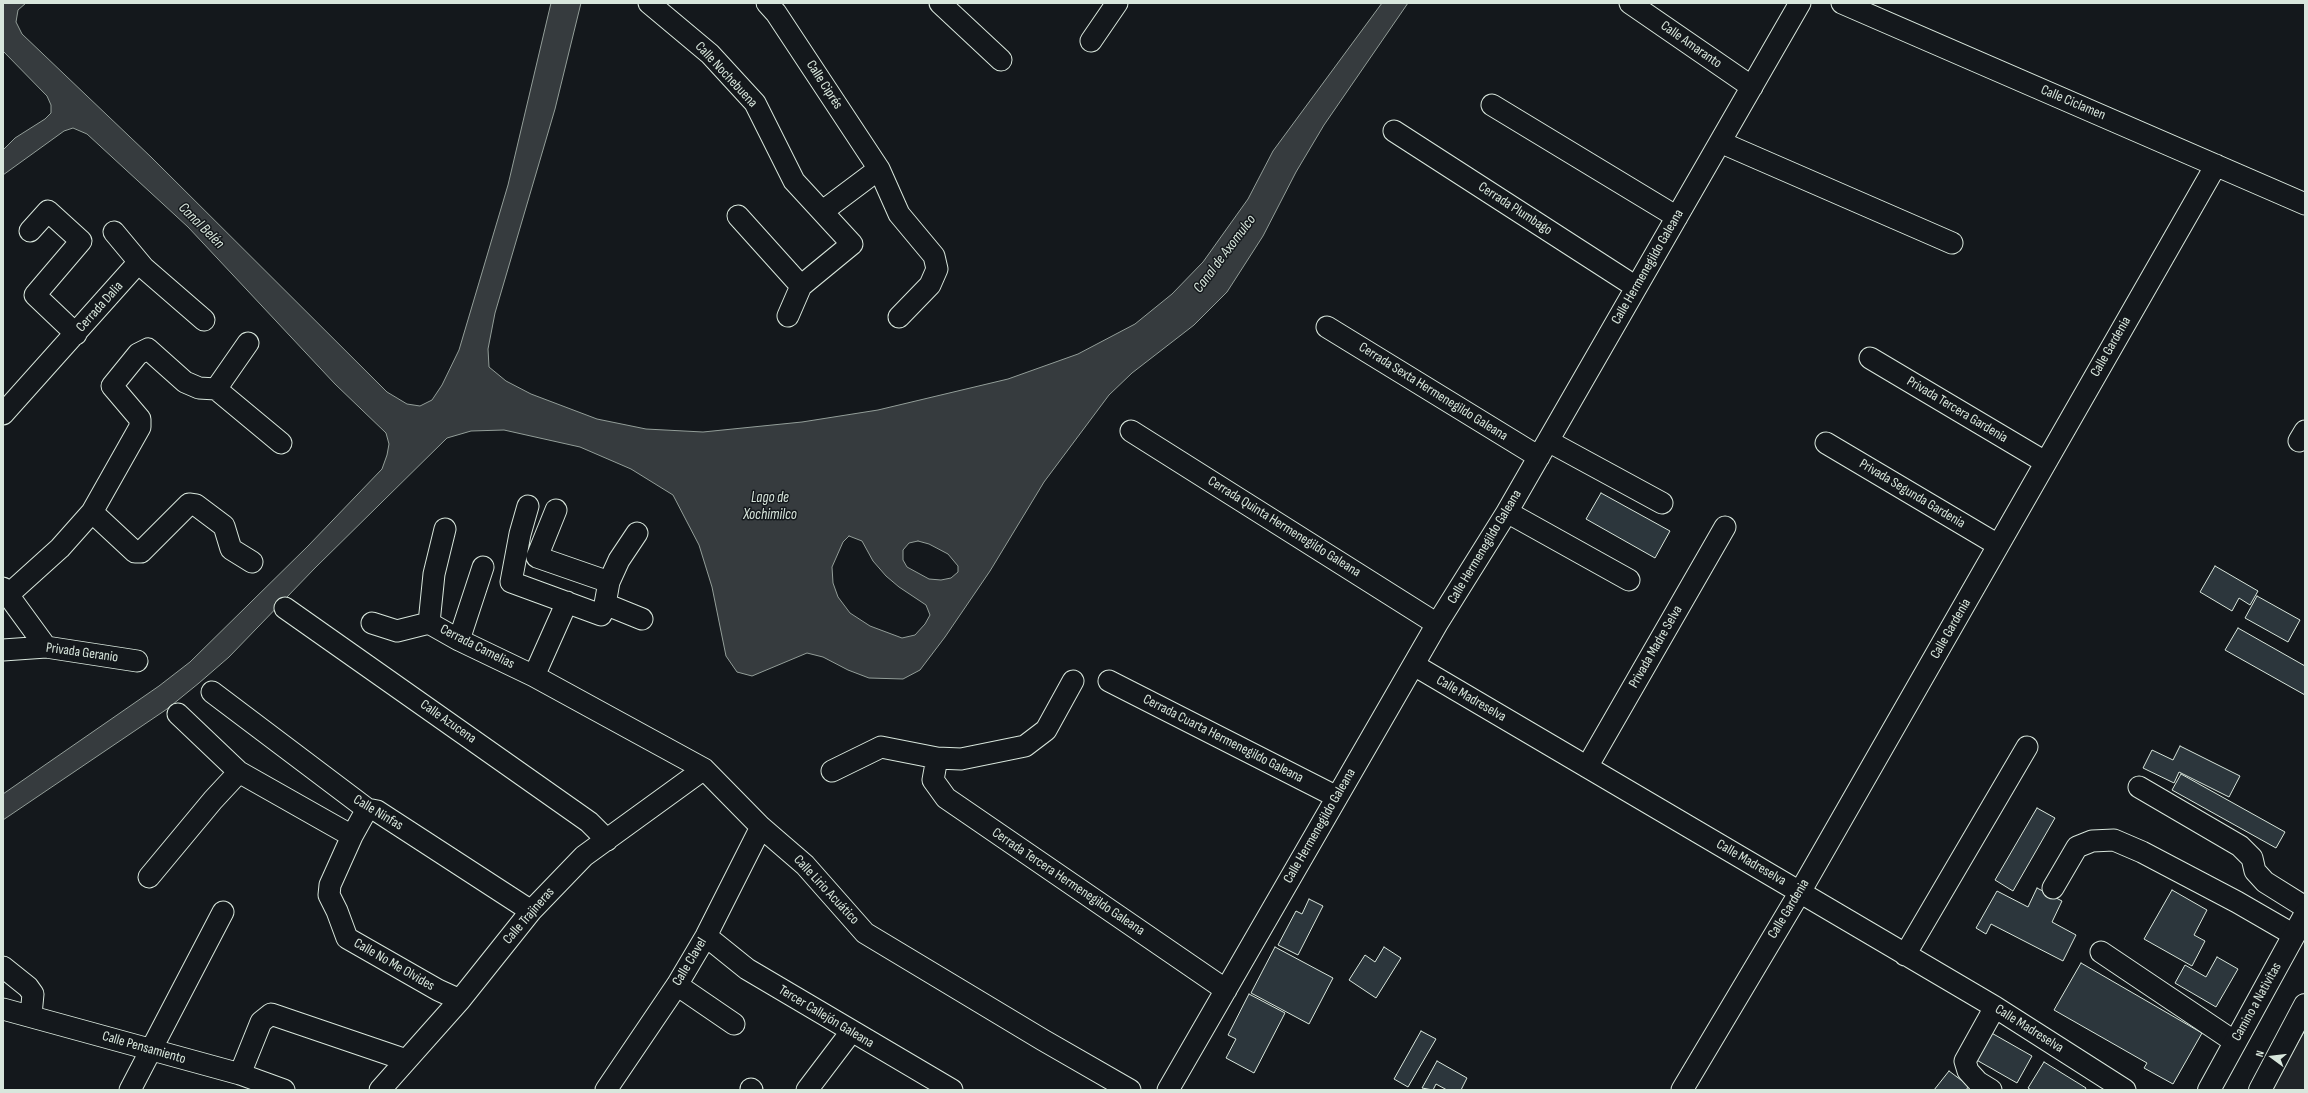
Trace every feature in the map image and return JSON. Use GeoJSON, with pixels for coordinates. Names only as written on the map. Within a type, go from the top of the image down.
{"type":"FeatureCollection","features":[{"type":"Feature","properties":{"kind":"main road","name":"Camino a Nativitas"},"geometry":{"type":"LineString","coordinates":[[2209,1090],[2305,915]]}},
{"type":"Feature","properties":{"kind":"main road"},"geometry":{"type":"LineString","coordinates":[[2260,1090],[2305,1004]]}},
{"type":"Feature","properties":{"kind":"street","name":"Calle Ciprés"},"geometry":{"type":"LineString","coordinates":[[767,3],[776,13],[879,169],[899,214],[924,242],[934,256],[937,268],[930,285],[900,317]]}},
{"type":"Feature","properties":{"kind":"street"},"geometry":{"type":"LineString","coordinates":[[940,3],[1001,60]]}},
{"type":"Feature","properties":{"kind":"street"},"geometry":{"type":"LineString","coordinates":[[1091,40],[1118,3]]}},
{"type":"Feature","properties":{"kind":"street","name":"Calle Amaranto"},"geometry":{"type":"LineString","coordinates":[[1630,3],[1752,87]]}},
{"type":"Feature","properties":{"kind":"street","name":"Calle Hermenegildo Galeana"},"geometry":{"type":"LineString","coordinates":[[1168,1090],[1437,624],[1507,512],[1800,3]]}},
{"type":"Feature","properties":{"kind":"street","name":"Calle Ciclamen"},"geometry":{"type":"LineString","coordinates":[[1842,3],[2305,204]]}},
{"type":"Feature","properties":{"kind":"street","name":"Calle Nochebuena"},"geometry":{"type":"LineString","coordinates":[[655,4],[710,54],[755,103],[794,181],[852,244],[801,286]]}},
{"type":"Feature","properties":{"kind":"street"},"geometry":{"type":"LineString","coordinates":[[1492,105],[1677,217]]}},
{"type":"Feature","properties":{"kind":"street","name":"Cerrada Plumbago"},"geometry":{"type":"LineString","coordinates":[[1394,131],[1636,288]]}},
{"type":"Feature","properties":{"kind":"street"},"geometry":{"type":"LineString","coordinates":[[1720,142],[1952,243]]}},
{"type":"Feature","properties":{"kind":"street","name":"Calle Gardenia"},"geometry":{"type":"LineString","coordinates":[[1682,1090],[1800,892],[2216,165]]}},
{"type":"Feature","properties":{"kind":"street"},"geometry":{"type":"LineString","coordinates":[[823,212],[879,169]]}},
{"type":"Feature","properties":{"kind":"street"},"geometry":{"type":"LineString","coordinates":[[30,232],[48,212],[81,241],[35,295],[76,334]]}},
{"type":"Feature","properties":{"kind":"street"},"geometry":{"type":"LineString","coordinates":[[738,216],[801,286],[788,316]]}},
{"type":"Feature","properties":{"kind":"street"},"geometry":{"type":"LineString","coordinates":[[114,232],[138,263],[204,320]]}},
{"type":"Feature","properties":{"kind":"street","name":"Cerrada Dalia"},"geometry":{"type":"LineString","coordinates":[[3,414],[138,263]]}},
{"type":"Feature","properties":{"kind":"street","name":"Cerrada Sexta Hermenegildo Galeana"},"geometry":{"type":"LineString","coordinates":[[1327,326],[1543,449],[1662,503]]}},
{"type":"Feature","properties":{"kind":"street"},"geometry":{"type":"LineString","coordinates":[[216,389],[248,343]]}},
{"type":"Feature","properties":{"kind":"street"},"geometry":{"type":"LineString","coordinates":[[46,647],[6,591],[60,548],[92,512],[140,427],[140,419],[112,386],[138,354],[148,349],[185,382],[199,388],[216,389],[281,443]]}},
{"type":"Feature","properties":{"kind":"street","name":"Privada Tercera Gardenia"},"geometry":{"type":"LineString","coordinates":[[1870,358],[2045,462]]}},
{"type":"Feature","properties":{"kind":"street","name":"Cerrada Quinta Hermenegildo Galeana"},"geometry":{"type":"LineString","coordinates":[[1131,430],[1437,624]]}},
{"type":"Feature","properties":{"kind":"street","name":"Privada Segunda Gardenia"},"geometry":{"type":"LineString","coordinates":[[1826,443],[1998,545]]}},
{"type":"Feature","properties":{"kind":"street"},"geometry":{"type":"LineString","coordinates":[[92,512],[135,552],[141,552],[190,504],[196,505],[224,526],[231,549],[252,562]]}},
{"type":"Feature","properties":{"kind":"street"},"geometry":{"type":"LineString","coordinates":[[528,506],[520,534],[511,582],[601,614],[605,604],[608,582],[619,560],[637,533]]}},
{"type":"Feature","properties":{"kind":"street"},"geometry":{"type":"LineString","coordinates":[[556,510],[537,557],[608,582]]}},
{"type":"Feature","properties":{"kind":"street"},"geometry":{"type":"LineString","coordinates":[[1507,512],[1628,580]]}},
{"type":"Feature","properties":{"kind":"street","name":"Privada Madre Selva"},"geometry":{"type":"LineString","coordinates":[[1587,767],[1725,527]]}},
{"type":"Feature","properties":{"kind":"street"},"geometry":{"type":"LineString","coordinates":[[429,623],[434,574],[445,529]]}},
{"type":"Feature","properties":{"kind":"street"},"geometry":{"type":"LineString","coordinates":[[458,640],[483,567]]}},
{"type":"Feature","properties":{"kind":"street"},"geometry":{"type":"LineString","coordinates":[[534,676],[567,602]]}},
{"type":"Feature","properties":{"kind":"street"},"geometry":{"type":"LineString","coordinates":[[605,604],[642,619]]}},
{"type":"Feature","properties":{"kind":"street","name":"Calle Azucena"},"geometry":{"type":"LineString","coordinates":[[285,608],[589,822],[607,840]]}},
{"type":"Feature","properties":{"kind":"street","name":"Cerrada Camelias"},"geometry":{"type":"LineString","coordinates":[[372,623],[397,631],[429,623],[458,640],[534,676]]}},
{"type":"Feature","properties":{"kind":"street","name":"Privada Geranio"},"geometry":{"type":"LineString","coordinates":[[3,650],[46,647],[137,661]]}},
{"type":"Feature","properties":{"kind":"street","name":"Calle Madreselva"},"geometry":{"type":"LineString","coordinates":[[1414,665],[1995,1007],[2125,1090]]}},
{"type":"Feature","properties":{"kind":"street","name":"Calle Lirio Acuático"},"geometry":{"type":"LineString","coordinates":[[534,676],[704,769],[761,827],[805,866],[865,933],[1043,1040],[1130,1090]]}},
{"type":"Feature","properties":{"kind":"street"},"geometry":{"type":"LineString","coordinates":[[832,770],[882,748],[937,758],[961,759],[1025,746],[1046,730],[1073,681]]}},
{"type":"Feature","properties":{"kind":"street","name":"Cerrada Cuarta Hermenegildo Galeana"},"geometry":{"type":"LineString","coordinates":[[1109,681],[1337,796]]}},
{"type":"Feature","properties":{"kind":"street","name":"Calle Ninfas"},"geometry":{"type":"LineString","coordinates":[[212,692],[367,809],[377,811],[531,911]]}},
{"type":"Feature","properties":{"kind":"street"},"geometry":{"type":"LineString","coordinates":[[178,714],[239,772],[352,836]]}},
{"type":"Feature","properties":{"kind":"street"},"geometry":{"type":"LineString","coordinates":[[1905,955],[2027,747]]}},
{"type":"Feature","properties":{"kind":"street","name":"Cerrada Tercera Hermenegildo Galeana"},"geometry":{"type":"LineString","coordinates":[[937,758],[933,780],[946,798],[1226,990]]}},
{"type":"Feature","properties":{"kind":"street","name":"Calle Trajineras"},"geometry":{"type":"LineString","coordinates":[[380,1090],[460,1000],[531,911],[584,856],[704,769]]}},
{"type":"Feature","properties":{"kind":"street"},"geometry":{"type":"LineString","coordinates":[[149,877],[213,800],[239,772]]}},
{"type":"Feature","properties":{"kind":"street"},"geometry":{"type":"LineString","coordinates":[[2139,787],[2240,846],[2252,858],[2255,871],[2265,882],[2305,907]]}},
{"type":"Feature","properties":{"kind":"street","name":"Calle No Me Olvides"},"geometry":{"type":"LineString","coordinates":[[367,809],[352,836],[330,885],[329,896],[337,911],[347,938],[438,990],[460,1000]]}},
{"type":"Feature","properties":{"kind":"street","name":"Calle Clavel"},"geometry":{"type":"LineString","coordinates":[[616,1087],[706,936],[761,827]]}},
{"type":"Feature","properties":{"kind":"street"},"geometry":{"type":"LineString","coordinates":[[2053,888],[2077,847],[2092,841],[2114,840],[2142,852],[2182,873],[2294,936]]}},
{"type":"Feature","properties":{"kind":"street"},"geometry":{"type":"LineString","coordinates":[[130,1090],[223,912]]}},
{"type":"Feature","properties":{"kind":"street","name":"Tercer Callejón Galeana"},"geometry":{"type":"LineString","coordinates":[[706,936],[747,969],[851,1032],[952,1090]]}},
{"type":"Feature","properties":{"kind":"street"},"geometry":{"type":"LineString","coordinates":[[2101,952],[2235,1042]]}},
{"type":"Feature","properties":{"kind":"street"},"geometry":{"type":"LineString","coordinates":[[3,967],[28,987],[33,994],[30,1015]]}},
{"type":"Feature","properties":{"kind":"street"},"geometry":{"type":"LineString","coordinates":[[678,985],[734,1024]]}},
{"type":"Feature","properties":{"kind":"street"},"geometry":{"type":"LineString","coordinates":[[1991,1090],[1978,1082],[1968,1071],[1965,1062],[1995,1007]]}},
{"type":"Feature","properties":{"kind":"street","name":"Calle Pensamiento"},"geometry":{"type":"LineString","coordinates":[[3,1009],[30,1015],[240,1074],[284,1090]]}},
{"type":"Feature","properties":{"kind":"street"},"geometry":{"type":"LineString","coordinates":[[240,1074],[260,1022],[271,1014],[406,1060]]}},
{"type":"Feature","properties":{"kind":"street"},"geometry":{"type":"LineString","coordinates":[[807,1090],[851,1032]]}},
{"type":"Feature","properties":{"kind":"shaded area"},"geometry":{"type":"Polygon","coordinates":[[[2305,1030],[2305,1090],[2271,1090],[2305,1030]]]}},
{"type":"Feature","properties":{"kind":"water","name":"Lago de Xochimilco"},"geometry":{"type":"Polygon","coordinates":[[[3,3],[26,3],[18,10],[16,22],[22,34],[151,157],[387,392],[407,404],[420,406],[432,400],[442,385],[459,350],[508,185],[551,3],[581,3],[555,109],[495,313],[488,349],[489,367],[506,381],[531,394],[597,419],[646,429],[703,432],[802,422],[878,410],[1008,379],[1078,354],[1135,324],[1172,294],[1203,262],[1248,199],[1273,151],[1382,3],[1408,3],[1324,125],[1296,172],[1263,236],[1227,292],[1194,325],[1132,373],[1109,395],[1044,482],[990,571],[945,637],[920,670],[903,679],[869,678],[848,670],[823,657],[807,653],[752,676],[737,672],[726,656],[712,587],[699,545],[673,495],[631,469],[580,447],[504,430],[471,431],[447,438],[315,568],[229,657],[199,683],[167,709],[3,820],[3,794],[159,686],[190,662],[308,546],[382,469],[389,444],[386,433],[335,384],[188,227],[87,134],[73,128],[64,131],[3,175],[3,150],[15,138],[45,119],[51,113],[51,105],[47,96],[3,51],[3,3]],[[849,536],[843,542],[832,567],[833,583],[838,597],[850,613],[870,626],[902,638],[915,635],[925,624],[930,615],[926,605],[899,587],[886,576],[873,561],[862,541],[849,536]],[[918,541],[909,543],[903,550],[903,560],[907,567],[929,579],[941,580],[951,578],[958,572],[958,566],[948,554],[929,544],[918,541]]]}},
{"type":"Feature","properties":{"kind":"building"},"geometry":{"type":"Polygon","coordinates":[[[1601,493],[1670,531],[1655,558],[1586,519],[1601,493]]]}},
{"type":"Feature","properties":{"kind":"building"},"geometry":{"type":"Polygon","coordinates":[[[2215,566],[2258,591],[2250,605],[2239,598],[2232,611],[2200,592],[2215,566]]]}},
{"type":"Feature","properties":{"kind":"building"},"geometry":{"type":"Polygon","coordinates":[[[2257,596],[2300,620],[2288,642],[2245,618],[2257,596]]]}},
{"type":"Feature","properties":{"kind":"building"},"geometry":{"type":"Polygon","coordinates":[[[2238,628],[2305,666],[2305,695],[2225,650],[2238,628]]]}},
{"type":"Feature","properties":{"kind":"building"},"geometry":{"type":"Polygon","coordinates":[[[2180,746],[2240,776],[2229,797],[2179,772],[2174,783],[2143,768],[2152,750],[2173,760],[2180,746]]]}},
{"type":"Feature","properties":{"kind":"building"},"geometry":{"type":"Polygon","coordinates":[[[2181,774],[2285,832],[2276,848],[2172,790],[2181,774]]]}},
{"type":"Feature","properties":{"kind":"building"},"geometry":{"type":"Polygon","coordinates":[[[2037,808],[2055,818],[2013,891],[1995,880],[2037,808]]]}},
{"type":"Feature","properties":{"kind":"building"},"geometry":{"type":"Polygon","coordinates":[[[2037,888],[2062,901],[2052,922],[2076,935],[2063,961],[1991,924],[1986,934],[1976,928],[1997,891],[2028,907],[2037,888]]]}},
{"type":"Feature","properties":{"kind":"building"},"geometry":{"type":"Polygon","coordinates":[[[2172,890],[2207,910],[2194,935],[2205,941],[2192,966],[2144,939],[2172,890]]]}},
{"type":"Feature","properties":{"kind":"building"},"geometry":{"type":"Polygon","coordinates":[[[1309,899],[1323,906],[1298,955],[1278,945],[1296,911],[1302,914],[1309,899]]]}},
{"type":"Feature","properties":{"kind":"building"},"geometry":{"type":"Polygon","coordinates":[[[1275,947],[1333,978],[1309,1024],[1251,993],[1275,947]]]}},
{"type":"Feature","properties":{"kind":"building"},"geometry":{"type":"Polygon","coordinates":[[[1384,947],[1401,958],[1376,998],[1349,980],[1365,955],[1375,962],[1384,947]]]}},
{"type":"Feature","properties":{"kind":"building"},"geometry":{"type":"Polygon","coordinates":[[[2217,957],[2238,969],[2216,1007],[2175,983],[2185,965],[2206,977],[2217,957]]]}},
{"type":"Feature","properties":{"kind":"building"},"geometry":{"type":"Polygon","coordinates":[[[2081,963],[2202,1033],[2173,1084],[2144,1068],[2147,1063],[2054,1010],[2081,963]]]}},
{"type":"Feature","properties":{"kind":"building"},"geometry":{"type":"Polygon","coordinates":[[[1249,994],[1285,1013],[1254,1073],[1226,1058],[1236,1039],[1228,1035],[1249,994]]]}},
{"type":"Feature","properties":{"kind":"building"},"geometry":{"type":"Polygon","coordinates":[[[1421,1031],[1436,1039],[1408,1087],[1394,1079],[1421,1031]]]}},
{"type":"Feature","properties":{"kind":"building"},"geometry":{"type":"Polygon","coordinates":[[[1988,1031],[2032,1056],[2017,1083],[1973,1058],[1988,1031]]]}},
{"type":"Feature","properties":{"kind":"building"},"geometry":{"type":"Polygon","coordinates":[[[1437,1061],[1467,1078],[1461,1090],[1447,1090],[1436,1084],[1433,1090],[1422,1088],[1437,1061]]]}},
{"type":"Feature","properties":{"kind":"building"},"geometry":{"type":"Polygon","coordinates":[[[2044,1062],[2086,1088],[2085,1090],[2031,1090],[2028,1088],[2044,1062]]]}},
{"type":"Feature","properties":{"kind":"building"},"geometry":{"type":"Polygon","coordinates":[[[1949,1071],[1969,1086],[1966,1090],[1934,1090],[1949,1071]]]}},
{"type":"Feature","properties":{"kind":"water label","name":"Canal Belén"},"geometry":{"type":"Point","coordinates":[201,226]}},
{"type":"Feature","properties":{"kind":"water label","name":"Canal de Axomulco"},"geometry":{"type":"Point","coordinates":[1225,254]}}]}
